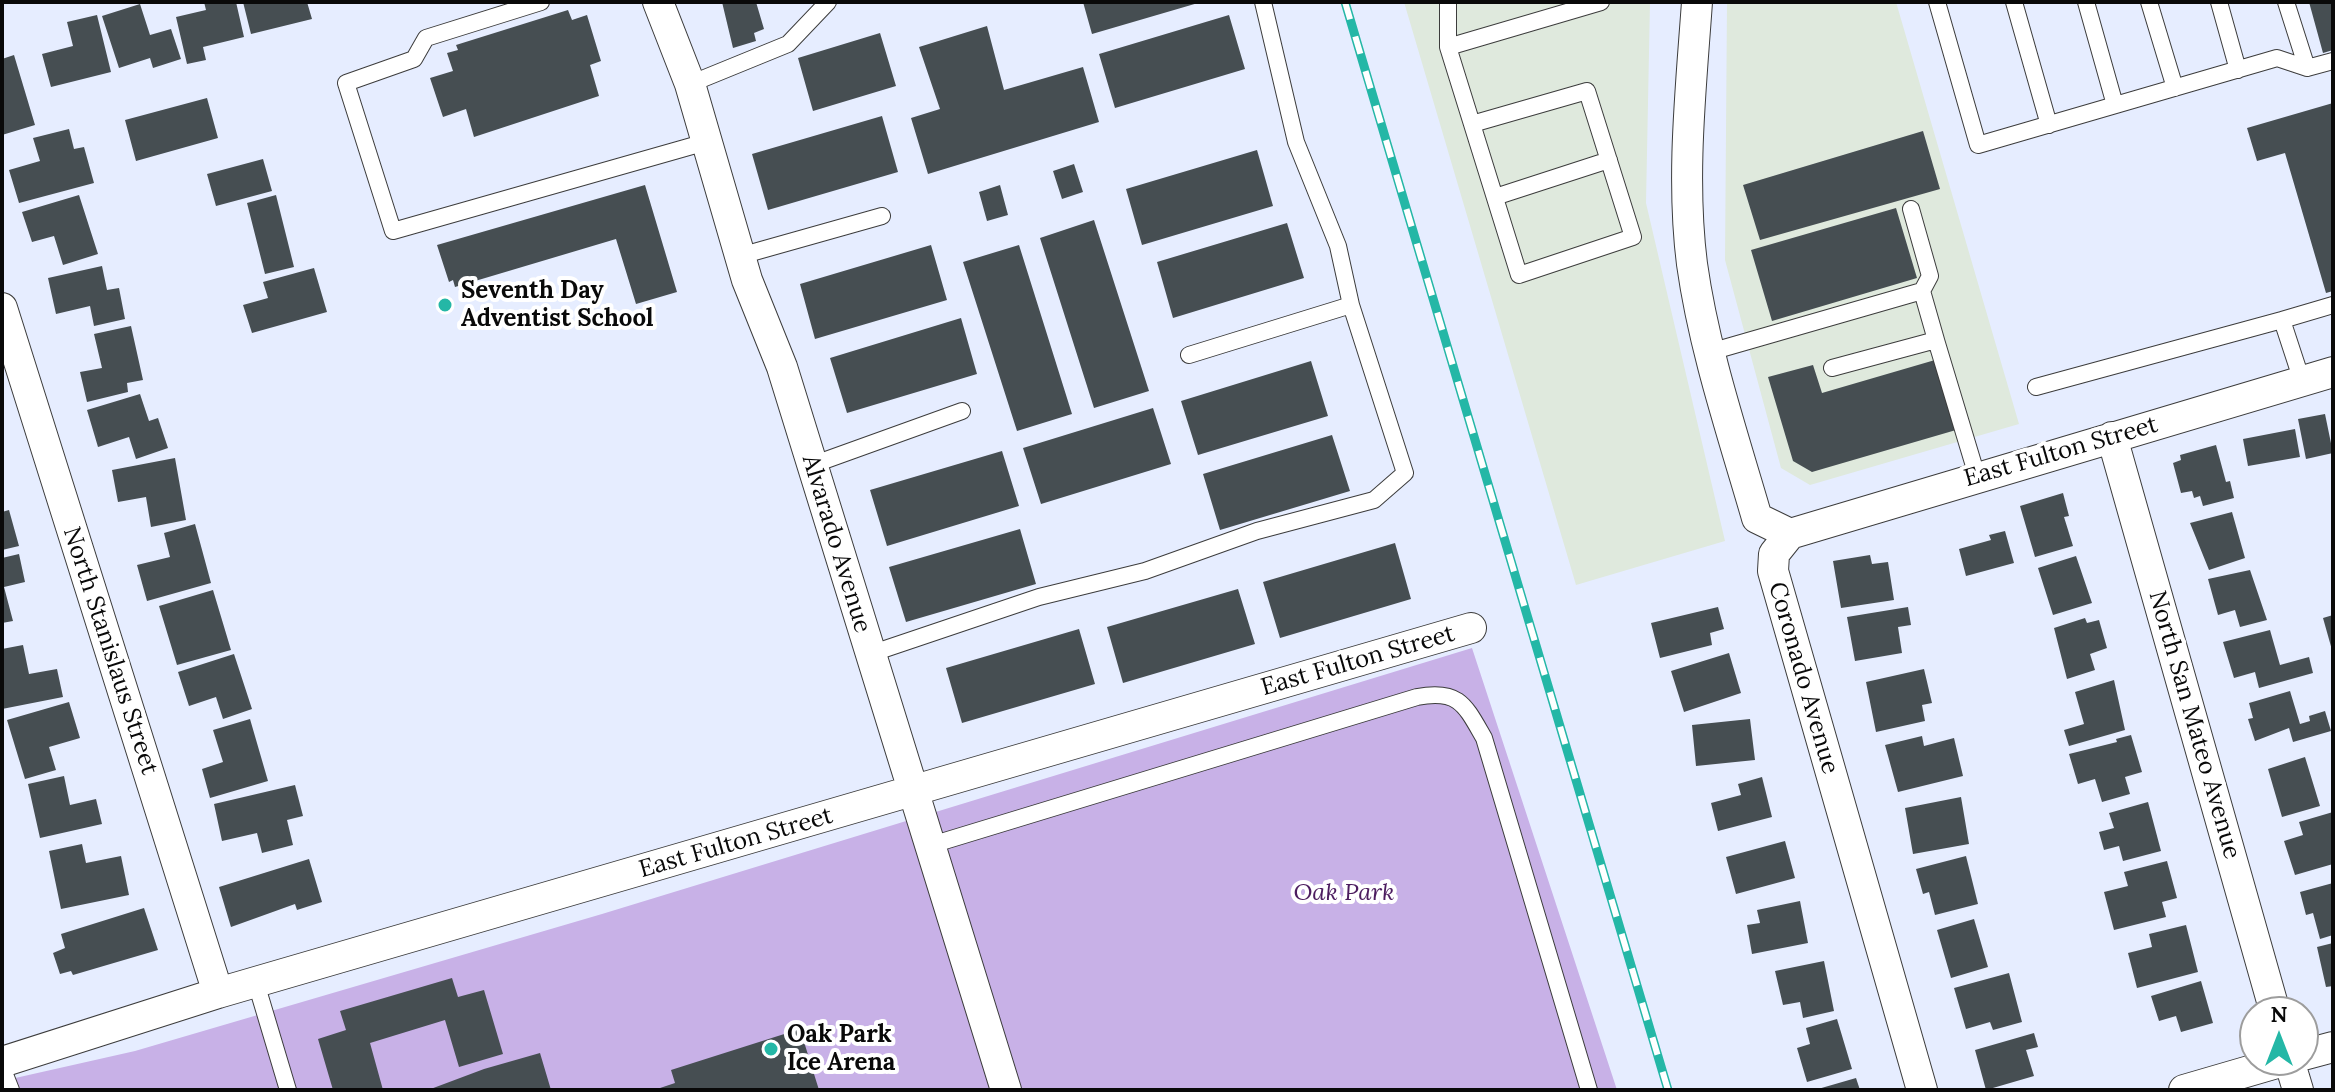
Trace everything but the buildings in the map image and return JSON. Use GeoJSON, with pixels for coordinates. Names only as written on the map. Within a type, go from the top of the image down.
{"type":"FeatureCollection","features":[{"type":"Feature","properties":{"kind":"street","name":"Alvarado Avenue"},"geometry":{"type":"LineString","coordinates":[[658,2],[690,84],[740,256],[777,354],[911,793],[1006,1090]]}},
{"type":"Feature","properties":{"kind":"street"},"geometry":{"type":"LineString","coordinates":[[1697,2],[1687,191],[1692,264],[1710,352],[1757,518],[1790,534]]}},
{"type":"Feature","properties":{"kind":"street","name":"North Stanislaus Street"},"geometry":{"type":"LineString","coordinates":[[2,308],[218,993]]}},
{"type":"Feature","properties":{"kind":"street","name":"East Fulton Street"},"geometry":{"type":"LineString","coordinates":[[1790,534],[2333,372]]}},
{"type":"Feature","properties":{"kind":"street","name":"North San Mateo Avenue"},"geometry":{"type":"LineString","coordinates":[[2112,437],[2270,996]]}},
{"type":"Feature","properties":{"kind":"street","name":"Coronado Avenue"},"geometry":{"type":"LineString","coordinates":[[1790,534],[1774,554],[1773,571],[1922,1090]]}},
{"type":"Feature","properties":{"kind":"street","name":"East Fulton Street"},"geometry":{"type":"LineString","coordinates":[[2,1065],[218,993],[1471,628]]}},
{"type":"Feature","properties":{"kind":"street"},"geometry":{"type":"LineString","coordinates":[[2184,1090],[2239,1074]]}},
{"type":"Feature","properties":{"kind":"lane"},"geometry":{"type":"LineString","coordinates":[[541,2],[426,38],[414,59],[346,83],[393,231],[706,142]]}},
{"type":"Feature","properties":{"kind":"lane"},"geometry":{"type":"LineString","coordinates":[[690,84],[788,44],[828,2]]}},
{"type":"Feature","properties":{"kind":"lane"},"geometry":{"type":"LineString","coordinates":[[870,654],[1039,597],[1145,571],[1257,531],[1374,500],[1405,473],[1351,305],[1338,246],[1296,142],[1263,2]]}},
{"type":"Feature","properties":{"kind":"lane"},"geometry":{"type":"LineString","coordinates":[[1448,2],[1448,47],[1519,275],[1633,237],[1587,91],[1472,124]]}},
{"type":"Feature","properties":{"kind":"lane"},"geometry":{"type":"LineString","coordinates":[[1448,47],[1601,2]]}},
{"type":"Feature","properties":{"kind":"lane"},"geometry":{"type":"LineString","coordinates":[[1937,2],[1978,145],[2277,58],[2307,68],[2333,61]]}},
{"type":"Feature","properties":{"kind":"lane"},"geometry":{"type":"LineString","coordinates":[[2014,2],[2049,125]]}},
{"type":"Feature","properties":{"kind":"lane"},"geometry":{"type":"LineString","coordinates":[[2086,2],[2115,105]]}},
{"type":"Feature","properties":{"kind":"lane"},"geometry":{"type":"LineString","coordinates":[[2149,2],[2175,88]]}},
{"type":"Feature","properties":{"kind":"lane"},"geometry":{"type":"LineString","coordinates":[[2219,2],[2238,70]]}},
{"type":"Feature","properties":{"kind":"lane"},"geometry":{"type":"LineString","coordinates":[[2286,2],[2307,68]]}},
{"type":"Feature","properties":{"kind":"lane"},"geometry":{"type":"LineString","coordinates":[[1495,197],[1609,160]]}},
{"type":"Feature","properties":{"kind":"lane"},"geometry":{"type":"LineString","coordinates":[[1911,209],[1930,276],[1922,291],[1977,476]]}},
{"type":"Feature","properties":{"kind":"lane"},"geometry":{"type":"LineString","coordinates":[[740,256],[882,216]]}},
{"type":"Feature","properties":{"kind":"lane"},"geometry":{"type":"LineString","coordinates":[[1710,352],[1922,291]]}},
{"type":"Feature","properties":{"kind":"lane"},"geometry":{"type":"LineString","coordinates":[[1189,355],[1351,305]]}},
{"type":"Feature","properties":{"kind":"lane"},"geometry":{"type":"LineString","coordinates":[[2036,387],[2333,305]]}},
{"type":"Feature","properties":{"kind":"lane"},"geometry":{"type":"LineString","coordinates":[[2282,320],[2302,381]]}},
{"type":"Feature","properties":{"kind":"lane"},"geometry":{"type":"LineString","coordinates":[[1832,368],[1936,340]]}},
{"type":"Feature","properties":{"kind":"lane"},"geometry":{"type":"LineString","coordinates":[[812,465],[962,411]]}},
{"type":"Feature","properties":{"kind":"lane"},"geometry":{"type":"LineString","coordinates":[[928,846],[1417,697],[1450,696],[1466,706],[1484,738],[1589,1090]]}},
{"type":"Feature","properties":{"kind":"lane"},"geometry":{"type":"LineString","coordinates":[[256,983],[288,1090]]}},
{"type":"Feature","properties":{"kind":"lane"},"geometry":{"type":"LineString","coordinates":[[2,1065],[11,1090]]}},
{"type":"Feature","properties":{"kind":"shaded area"},"geometry":{"type":"Polygon","coordinates":[[[1404,2],[1650,2],[1646,203],[1725,541],[1576,585],[1404,2]]]}},
{"type":"Feature","properties":{"kind":"shaded area"},"geometry":{"type":"Polygon","coordinates":[[[1727,2],[1896,2],[2019,424],[1810,485],[1781,468],[1725,260],[1727,2]]]}},
{"type":"Feature","properties":{"kind":"green space","name":"Oak Park"},"geometry":{"type":"Polygon","coordinates":[[[1472,648],[1617,1090],[2,1090],[2,1081],[135,1051],[602,914],[1472,648]]]}},
{"type":"Feature","properties":{"kind":"railway"},"geometry":{"type":"LineString","coordinates":[[1345,2],[1668,1090]]}},
{"type":"Feature","properties":{"kind":"place","name":"Seventh Day Adventist School"},"geometry":{"type":"Point","coordinates":[445,305]}},
{"type":"Feature","properties":{"kind":"place","name":"Oak Park Ice Arena"},"geometry":{"type":"Point","coordinates":[771,1049]}}]}
